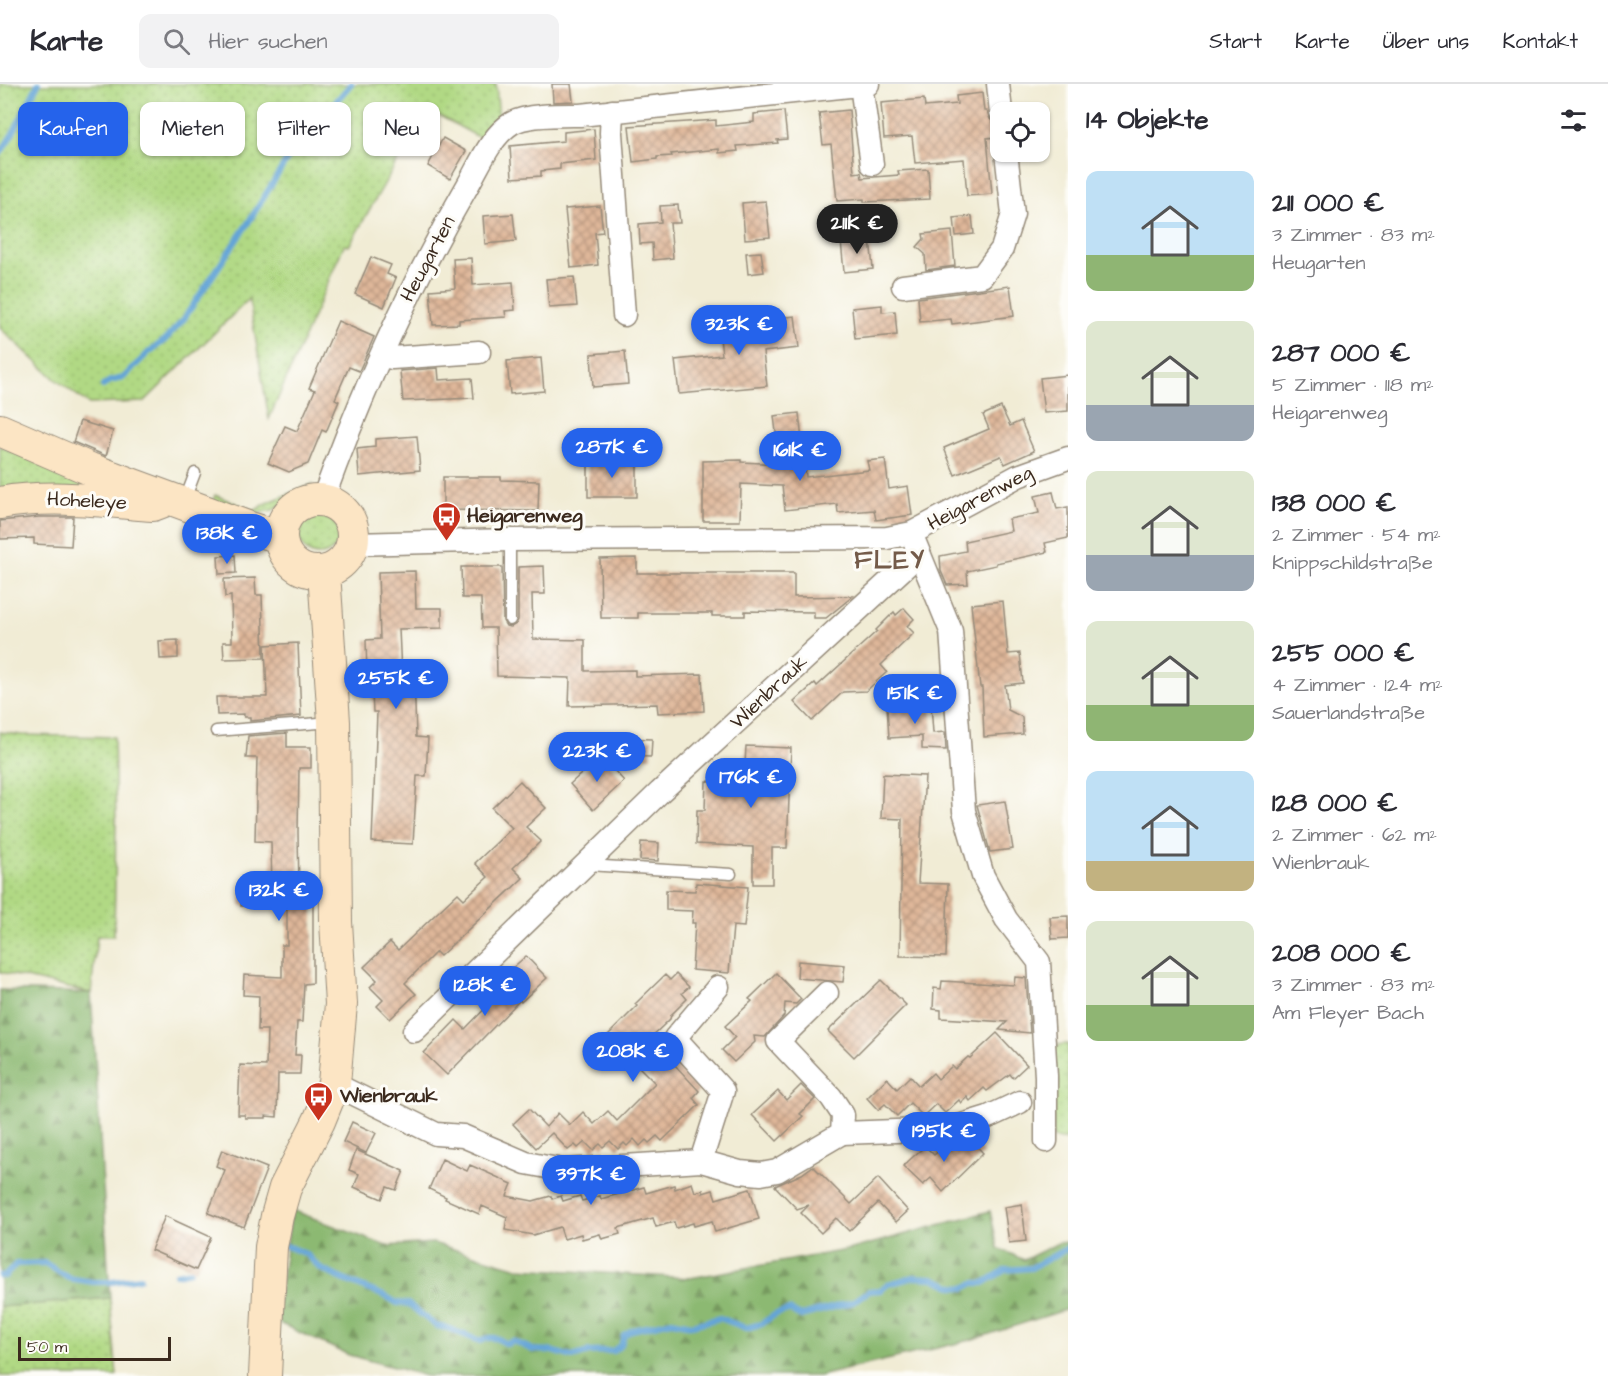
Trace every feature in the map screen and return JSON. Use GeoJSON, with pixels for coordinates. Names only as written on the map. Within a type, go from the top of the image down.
{"type":"FeatureCollection","features":[{"type":"Feature","properties":{"kind":"street","name":"Heugarten"},"geometry":{"type":"LineString","coordinates":[[323,499],[382,356],[422,268],[498,134],[514,121],[865,84],[872,164]]}},
{"type":"Feature","properties":{"kind":"street"},"geometry":{"type":"LineString","coordinates":[[998,84],[1000,102]]}},
{"type":"Feature","properties":{"kind":"street"},"geometry":{"type":"LineString","coordinates":[[612,111],[611,133],[624,315]]}},
{"type":"Feature","properties":{"kind":"street"},"geometry":{"type":"LineString","coordinates":[[903,286],[982,276],[1002,249],[1013,214],[1007,162]]}},
{"type":"Feature","properties":{"kind":"street"},"geometry":{"type":"LineString","coordinates":[[382,356],[392,358],[479,352]]}},
{"type":"Feature","properties":{"kind":"street"},"geometry":{"type":"LineString","coordinates":[[0,430],[90,469],[280,537]]}},
{"type":"Feature","properties":{"kind":"street","name":"Heigarenweg"},"geometry":{"type":"LineString","coordinates":[[353,543],[887,538],[912,533],[1018,476],[1068,458]]}},
{"type":"Feature","properties":{"kind":"street","name":"Hoheleye"},"geometry":{"type":"LineString","coordinates":[[0,503],[24,499],[62,498],[153,505],[179,500]]}},
{"type":"Feature","properties":{"kind":"street"},"geometry":{"type":"LineString","coordinates":[[323,499],[337,505],[347,515],[353,529],[353,543],[347,556],[337,566],[324,572],[308,571],[294,564],[284,552],[280,537],[283,521],[292,508],[307,500],[323,499]]}},
{"type":"Feature","properties":{"kind":"street"},"geometry":{"type":"LineString","coordinates":[[912,533],[918,555],[951,631],[964,811],[976,854],[983,876],[1006,919],[1039,962],[1046,1077],[1046,1141]]}},
{"type":"Feature","properties":{"kind":"street","name":"Wienbrauk"},"geometry":{"type":"LineString","coordinates":[[414,1031],[660,792],[918,555]]}},
{"type":"Feature","properties":{"kind":"street"},"geometry":{"type":"LineString","coordinates":[[265,1376],[271,1246],[277,1216],[285,1188],[319,1121],[334,1084],[341,1004],[336,922],[334,722],[324,572]]}},
{"type":"Feature","properties":{"kind":"street"},"geometry":{"type":"LineString","coordinates":[[701,1161],[723,1091],[675,1038],[718,987]]}},
{"type":"Feature","properties":{"kind":"street"},"geometry":{"type":"LineString","coordinates":[[827,993],[778,1041],[831,1097],[843,1115],[842,1133]]}},
{"type":"Feature","properties":{"kind":"street"},"geometry":{"type":"LineString","coordinates":[[334,1084],[436,1134],[463,1136],[525,1163],[563,1170],[701,1161],[740,1172],[761,1174],[777,1172],[842,1133],[950,1129],[988,1117],[1020,1102]]}},
{"type":"Feature","properties":{"kind":"lane"},"geometry":{"type":"LineString","coordinates":[[179,500],[195,473]]}},
{"type":"Feature","properties":{"kind":"lane"},"geometry":{"type":"LineString","coordinates":[[510,540],[510,620]]}},
{"type":"Feature","properties":{"kind":"lane"},"geometry":{"type":"LineString","coordinates":[[216,731],[334,722]]}},
{"type":"Feature","properties":{"kind":"lane"},"geometry":{"type":"LineString","coordinates":[[585,865],[732,874]]}},
{"type":"Feature","properties":{"kind":"green space"},"geometry":{"type":"Polygon","coordinates":[[[0,84],[496,84],[499,120],[482,139],[440,116],[440,102],[363,102],[363,156],[400,156],[349,246],[344,245],[269,419],[249,299],[144,402],[89,404],[55,379],[0,328],[0,84]]]}},
{"type":"Feature","properties":{"kind":"green space"},"geometry":{"type":"Polygon","coordinates":[[[0,446],[104,491],[0,489],[0,446]]]}},
{"type":"Feature","properties":{"kind":"green space"},"geometry":{"type":"Polygon","coordinates":[[[313,484],[273,510],[254,514],[212,503],[215,495],[254,511],[267,503],[313,484]]]}},
{"type":"Feature","properties":{"kind":"green space"},"geometry":{"type":"Polygon","coordinates":[[[319,515],[327,516],[333,521],[338,527],[338,543],[333,549],[327,554],[319,555],[311,554],[305,549],[300,543],[299,535],[300,527],[305,521],[311,516],[319,515]]]}},
{"type":"Feature","properties":{"kind":"green space"},"geometry":{"type":"Polygon","coordinates":[[[0,732],[21,735],[114,737],[116,824],[114,936],[97,936],[91,993],[0,972],[0,732]]]}},
{"type":"Feature","properties":{"kind":"green space"},"geometry":{"type":"Polygon","coordinates":[[[0,990],[91,993],[110,1298],[0,1307],[0,990]]]}},
{"type":"Feature","properties":{"kind":"green space"},"geometry":{"type":"Polygon","coordinates":[[[1068,1044],[1068,1140],[1053,1138],[1054,1045],[1068,1044]]]}},
{"type":"Feature","properties":{"kind":"green space"},"geometry":{"type":"Polygon","coordinates":[[[292,1210],[386,1246],[433,1243],[518,1268],[690,1278],[852,1249],[990,1211],[998,1248],[1024,1260],[1058,1243],[1068,1242],[1068,1309],[971,1340],[819,1376],[426,1376],[349,1355],[279,1323],[278,1303],[292,1210]]]}},
{"type":"Feature","properties":{"kind":"green space"},"geometry":{"type":"Polygon","coordinates":[[[110,1298],[117,1376],[0,1376],[0,1307],[110,1298]]]}},
{"type":"Feature","properties":{"kind":"building"},"geometry":{"type":"Polygon","coordinates":[[[552,84],[571,84],[573,101],[553,102],[552,84]]]}},
{"type":"Feature","properties":{"kind":"building"},"geometry":{"type":"Polygon","coordinates":[[[982,93],[984,111],[987,111],[990,119],[990,138],[987,138],[992,194],[967,196],[964,159],[915,163],[912,136],[884,138],[881,103],[924,99],[925,107],[957,104],[956,96],[982,93]]]}},
{"type":"Feature","properties":{"kind":"building"},"geometry":{"type":"Polygon","coordinates":[[[849,110],[854,173],[861,172],[862,178],[899,175],[898,171],[928,169],[930,199],[837,201],[831,144],[823,145],[819,113],[849,110]]]}},
{"type":"Feature","properties":{"kind":"building"},"geometry":{"type":"Polygon","coordinates":[[[784,111],[787,139],[777,140],[778,143],[737,146],[738,151],[719,153],[719,149],[671,154],[672,156],[633,162],[629,126],[716,120],[716,126],[754,122],[754,114],[784,111]]]}},
{"type":"Feature","properties":{"kind":"building"},"geometry":{"type":"Polygon","coordinates":[[[594,129],[596,160],[560,164],[560,169],[541,171],[541,176],[512,178],[510,146],[564,141],[564,132],[594,129]]]}},
{"type":"Feature","properties":{"kind":"building"},"geometry":{"type":"Polygon","coordinates":[[[443,138],[466,151],[450,179],[428,166],[433,156],[440,156],[440,144],[443,138]]]}},
{"type":"Feature","properties":{"kind":"building"},"geometry":{"type":"Polygon","coordinates":[[[766,201],[770,237],[745,239],[742,203],[766,201]]]}},
{"type":"Feature","properties":{"kind":"building"},"geometry":{"type":"Polygon","coordinates":[[[678,205],[680,223],[670,223],[673,258],[653,260],[652,243],[640,244],[639,224],[661,222],[660,206],[678,205]]]}},
{"type":"Feature","properties":{"kind":"building"},"geometry":{"type":"Polygon","coordinates":[[[600,206],[603,232],[595,233],[598,265],[571,268],[565,209],[600,206]]]}},
{"type":"Feature","properties":{"kind":"building"},"geometry":{"type":"Polygon","coordinates":[[[513,214],[516,241],[485,244],[483,216],[513,214]]]}},
{"type":"Feature","properties":{"kind":"building"},"geometry":{"type":"Polygon","coordinates":[[[972,216],[974,234],[956,236],[954,218],[972,216]]]}},
{"type":"Feature","properties":{"kind":"building"},"geometry":{"type":"Polygon","coordinates":[[[952,231],[955,266],[926,270],[925,254],[917,247],[924,239],[923,234],[952,231]]]}},
{"type":"Feature","properties":{"kind":"building"},"geometry":{"type":"Polygon","coordinates":[[[870,238],[873,269],[844,272],[841,241],[870,238]]]}},
{"type":"Feature","properties":{"kind":"building"},"geometry":{"type":"Polygon","coordinates":[[[761,252],[764,272],[748,274],[746,253],[761,252]]]}},
{"type":"Feature","properties":{"kind":"building"},"geometry":{"type":"Polygon","coordinates":[[[371,257],[391,265],[387,274],[396,278],[384,307],[355,294],[371,257]]]}},
{"type":"Feature","properties":{"kind":"building"},"geometry":{"type":"Polygon","coordinates":[[[471,258],[473,285],[513,282],[515,310],[505,311],[506,317],[459,320],[459,324],[433,325],[430,290],[455,288],[453,259],[471,258]]]}},
{"type":"Feature","properties":{"kind":"building"},"geometry":{"type":"Polygon","coordinates":[[[574,277],[577,306],[549,308],[546,279],[574,277]]]}},
{"type":"Feature","properties":{"kind":"building"},"geometry":{"type":"Polygon","coordinates":[[[1010,286],[1014,316],[952,324],[951,319],[920,322],[918,298],[1010,286]]]}},
{"type":"Feature","properties":{"kind":"building"},"geometry":{"type":"Polygon","coordinates":[[[882,305],[882,312],[895,311],[897,335],[855,339],[852,308],[882,305]]]}},
{"type":"Feature","properties":{"kind":"building"},"geometry":{"type":"Polygon","coordinates":[[[759,308],[760,320],[795,316],[799,348],[763,352],[767,386],[679,394],[675,360],[722,355],[720,338],[743,335],[741,310],[759,308]]]}},
{"type":"Feature","properties":{"kind":"building"},"geometry":{"type":"Polygon","coordinates":[[[338,321],[374,337],[359,371],[349,367],[335,399],[339,401],[326,432],[322,430],[308,464],[289,472],[268,463],[285,426],[297,431],[315,390],[309,388],[338,321]]]}},
{"type":"Feature","properties":{"kind":"building"},"geometry":{"type":"Polygon","coordinates":[[[625,351],[628,384],[593,387],[591,354],[625,351]]]}},
{"type":"Feature","properties":{"kind":"building"},"geometry":{"type":"Polygon","coordinates":[[[541,358],[544,391],[510,394],[507,361],[541,358]]]}},
{"type":"Feature","properties":{"kind":"building"},"geometry":{"type":"Polygon","coordinates":[[[438,368],[439,380],[472,378],[474,398],[403,401],[400,371],[438,368]]]}},
{"type":"Feature","properties":{"kind":"building"},"geometry":{"type":"Polygon","coordinates":[[[1068,375],[1068,411],[1044,413],[1040,378],[1068,375]]]}},
{"type":"Feature","properties":{"kind":"building"},"geometry":{"type":"Polygon","coordinates":[[[1001,407],[1010,426],[1021,421],[1034,451],[1005,464],[1001,456],[955,475],[944,448],[989,429],[983,415],[1001,407]]]}},
{"type":"Feature","properties":{"kind":"building"},"geometry":{"type":"Polygon","coordinates":[[[799,413],[806,477],[869,470],[867,461],[885,459],[889,489],[908,486],[912,515],[876,520],[874,510],[838,513],[837,504],[785,510],[782,486],[741,484],[740,521],[703,521],[703,461],[741,460],[741,462],[780,464],[774,416],[799,413]]]}},
{"type":"Feature","properties":{"kind":"building"},"geometry":{"type":"Polygon","coordinates":[[[80,421],[113,431],[106,456],[73,442],[80,421]]]}},
{"type":"Feature","properties":{"kind":"building"},"geometry":{"type":"Polygon","coordinates":[[[417,436],[420,470],[359,476],[357,449],[375,447],[375,439],[417,436]]]}},
{"type":"Feature","properties":{"kind":"building"},"geometry":{"type":"Polygon","coordinates":[[[588,461],[637,461],[637,497],[588,497],[588,461]]]}},
{"type":"Feature","properties":{"kind":"building"},"geometry":{"type":"Polygon","coordinates":[[[443,477],[501,477],[501,480],[539,481],[538,511],[443,510],[443,477]]]}},
{"type":"Feature","properties":{"kind":"building"},"geometry":{"type":"Polygon","coordinates":[[[1053,492],[1057,509],[1068,507],[1068,538],[1045,543],[1047,552],[967,571],[968,584],[947,585],[941,571],[940,556],[966,551],[965,541],[1011,531],[1009,519],[1039,513],[1035,496],[1053,492]]]}},
{"type":"Feature","properties":{"kind":"building"},"geometry":{"type":"Polygon","coordinates":[[[39,517],[73,517],[71,546],[34,544],[34,538],[0,539],[0,521],[39,517]]]}},
{"type":"Feature","properties":{"kind":"building"},"geometry":{"type":"Polygon","coordinates":[[[235,555],[236,573],[219,574],[218,556],[235,555]]]}},
{"type":"Feature","properties":{"kind":"building"},"geometry":{"type":"Polygon","coordinates":[[[637,558],[637,573],[794,573],[794,597],[853,596],[826,618],[814,618],[814,612],[745,611],[745,616],[712,616],[712,613],[638,613],[638,618],[601,618],[600,559],[637,558]]]}},
{"type":"Feature","properties":{"kind":"building"},"geometry":{"type":"Polygon","coordinates":[[[544,566],[545,594],[532,594],[533,639],[585,640],[585,671],[635,670],[635,676],[702,674],[704,711],[658,713],[657,704],[569,706],[570,678],[497,676],[496,628],[482,628],[481,598],[462,598],[461,567],[502,567],[503,621],[506,626],[511,627],[518,620],[518,567],[544,566]]]}},
{"type":"Feature","properties":{"kind":"building"},"geometry":{"type":"Polygon","coordinates":[[[415,571],[416,608],[442,608],[442,628],[399,629],[401,673],[414,672],[416,737],[428,738],[426,776],[417,776],[413,844],[372,842],[377,712],[373,712],[371,675],[367,675],[366,640],[380,639],[378,572],[415,571]]]}},
{"type":"Feature","properties":{"kind":"building"},"geometry":{"type":"Polygon","coordinates":[[[255,578],[256,595],[262,595],[264,658],[224,659],[223,642],[232,642],[232,638],[231,596],[225,597],[224,579],[255,578]]]}},
{"type":"Feature","properties":{"kind":"building"},"geometry":{"type":"Polygon","coordinates":[[[1003,601],[1008,654],[1020,653],[1023,683],[1005,685],[1008,710],[1022,717],[1023,734],[984,737],[982,687],[980,687],[971,604],[1003,601]]]}},
{"type":"Feature","properties":{"kind":"building"},"geometry":{"type":"Polygon","coordinates":[[[904,608],[914,619],[907,626],[914,633],[881,665],[887,672],[866,691],[843,692],[812,721],[794,702],[815,683],[817,686],[877,631],[894,612],[896,615],[904,608]]]}},
{"type":"Feature","properties":{"kind":"building"},"geometry":{"type":"Polygon","coordinates":[[[178,640],[178,658],[160,659],[159,641],[178,640]]]}},
{"type":"Feature","properties":{"kind":"building"},"geometry":{"type":"Polygon","coordinates":[[[298,643],[301,716],[250,721],[250,717],[244,717],[244,714],[217,715],[216,697],[267,697],[265,645],[298,643]]]}},
{"type":"Feature","properties":{"kind":"building"},"geometry":{"type":"Polygon","coordinates":[[[931,704],[933,733],[945,732],[946,750],[922,749],[922,736],[889,738],[887,707],[931,704]]]}},
{"type":"Feature","properties":{"kind":"building"},"geometry":{"type":"Polygon","coordinates":[[[287,733],[287,747],[311,747],[311,768],[299,768],[298,832],[299,891],[304,891],[304,895],[313,895],[313,983],[304,984],[302,1022],[297,1022],[295,1055],[301,1055],[300,1074],[278,1074],[277,1117],[245,1118],[245,1115],[238,1115],[240,1065],[266,1066],[267,1030],[258,1030],[259,996],[243,995],[244,975],[282,977],[282,945],[287,945],[287,906],[241,906],[241,891],[272,891],[271,842],[255,841],[257,758],[246,758],[248,736],[287,733]]]}},
{"type":"Feature","properties":{"kind":"building"},"geometry":{"type":"Polygon","coordinates":[[[622,738],[652,739],[651,757],[621,756],[622,738]]]}},
{"type":"Feature","properties":{"kind":"building"},"geometry":{"type":"Polygon","coordinates":[[[746,746],[791,748],[787,848],[772,848],[772,884],[753,884],[753,847],[696,844],[697,810],[705,810],[706,781],[744,783],[746,746]]]}},
{"type":"Feature","properties":{"kind":"building"},"geometry":{"type":"Polygon","coordinates":[[[601,756],[624,781],[593,810],[570,784],[601,756]]]}},
{"type":"Feature","properties":{"kind":"building"},"geometry":{"type":"Polygon","coordinates":[[[883,774],[925,776],[918,883],[948,884],[946,957],[900,956],[902,819],[881,818],[883,774]]]}},
{"type":"Feature","properties":{"kind":"building"},"geometry":{"type":"Polygon","coordinates":[[[520,781],[546,808],[526,827],[541,841],[513,868],[523,878],[440,956],[436,952],[405,983],[416,994],[390,1019],[377,1006],[383,1000],[370,987],[377,980],[364,967],[390,942],[398,950],[458,893],[464,899],[488,877],[475,863],[512,828],[492,808],[520,781]]]}},
{"type":"Feature","properties":{"kind":"building"},"geometry":{"type":"Polygon","coordinates":[[[1005,801],[1013,849],[990,852],[977,805],[1005,801]]]}},
{"type":"Feature","properties":{"kind":"building"},"geometry":{"type":"Polygon","coordinates":[[[641,842],[659,843],[658,861],[640,860],[641,842]]]}},
{"type":"Feature","properties":{"kind":"building"},"geometry":{"type":"Polygon","coordinates":[[[696,883],[748,887],[744,927],[733,926],[729,973],[692,970],[695,923],[692,923],[693,911],[666,910],[666,890],[695,891],[696,883]]]}},
{"type":"Feature","properties":{"kind":"building"},"geometry":{"type":"Polygon","coordinates":[[[1068,916],[1068,938],[1052,939],[1050,917],[1068,916]]]}},
{"type":"Feature","properties":{"kind":"building"},"geometry":{"type":"Polygon","coordinates":[[[526,956],[547,978],[521,1002],[520,1000],[447,1075],[424,1053],[456,1020],[465,1029],[507,986],[500,979],[526,956]]]}},
{"type":"Feature","properties":{"kind":"building"},"geometry":{"type":"Polygon","coordinates":[[[798,961],[845,965],[843,982],[797,978],[798,961]]]}},
{"type":"Feature","properties":{"kind":"building"},"geometry":{"type":"Polygon","coordinates":[[[776,973],[801,999],[796,1004],[785,1003],[784,1016],[765,1037],[754,1036],[755,1042],[734,1062],[722,1050],[735,1037],[725,1026],[752,1001],[749,999],[776,973]]]}},
{"type":"Feature","properties":{"kind":"building"},"geometry":{"type":"Polygon","coordinates":[[[676,974],[689,987],[682,993],[687,999],[647,1041],[671,1067],[674,1064],[699,1091],[693,1098],[699,1105],[662,1141],[657,1136],[649,1143],[646,1140],[640,1146],[634,1139],[627,1146],[624,1143],[618,1149],[610,1141],[603,1147],[600,1144],[593,1150],[585,1142],[578,1148],[575,1145],[568,1150],[552,1133],[536,1148],[513,1124],[529,1109],[546,1127],[558,1113],[570,1125],[583,1112],[594,1124],[608,1111],[617,1121],[655,1083],[628,1056],[621,1062],[609,1050],[615,1043],[608,1035],[665,975],[670,980],[676,974]]]}},
{"type":"Feature","properties":{"kind":"building"},"geometry":{"type":"Polygon","coordinates":[[[1015,977],[1026,978],[1030,1033],[999,1030],[1007,1022],[941,1018],[941,1010],[933,1009],[934,988],[941,989],[942,981],[1014,985],[1015,977]]]}},
{"type":"Feature","properties":{"kind":"building"},"geometry":{"type":"Polygon","coordinates":[[[881,980],[906,1005],[854,1057],[828,1031],[881,980]]]}},
{"type":"Feature","properties":{"kind":"building"},"geometry":{"type":"Polygon","coordinates":[[[997,1033],[1027,1065],[1013,1078],[1010,1074],[987,1091],[984,1088],[970,1101],[967,1097],[961,1103],[959,1100],[945,1113],[936,1104],[923,1116],[910,1103],[897,1116],[885,1104],[878,1110],[867,1098],[887,1078],[897,1089],[910,1076],[919,1086],[933,1073],[938,1079],[952,1066],[955,1069],[968,1057],[970,1058],[997,1033]]]}},
{"type":"Feature","properties":{"kind":"building"},"geometry":{"type":"Polygon","coordinates":[[[801,1085],[815,1099],[800,1114],[803,1116],[777,1141],[752,1115],[778,1091],[786,1100],[801,1085]]]}},
{"type":"Feature","properties":{"kind":"building"},"geometry":{"type":"Polygon","coordinates":[[[352,1122],[376,1133],[366,1153],[343,1142],[352,1122]]]}},
{"type":"Feature","properties":{"kind":"building"},"geometry":{"type":"Polygon","coordinates":[[[971,1140],[983,1153],[943,1192],[931,1178],[923,1185],[903,1166],[925,1146],[934,1155],[948,1143],[971,1140]]]}},
{"type":"Feature","properties":{"kind":"building"},"geometry":{"type":"Polygon","coordinates":[[[222,1150],[267,1168],[244,1227],[208,1213],[225,1170],[216,1166],[222,1150]]]}},
{"type":"Feature","properties":{"kind":"building"},"geometry":{"type":"Polygon","coordinates":[[[356,1150],[404,1171],[396,1190],[387,1187],[382,1199],[354,1187],[359,1174],[349,1170],[356,1150]]]}},
{"type":"Feature","properties":{"kind":"building"},"geometry":{"type":"Polygon","coordinates":[[[442,1159],[467,1171],[470,1165],[512,1184],[507,1196],[533,1201],[551,1196],[552,1199],[561,1196],[563,1201],[580,1196],[582,1201],[600,1196],[601,1199],[644,1187],[646,1193],[674,1185],[675,1189],[692,1183],[695,1192],[703,1190],[703,1193],[713,1190],[716,1199],[750,1189],[759,1219],[715,1232],[712,1221],[676,1228],[674,1222],[656,1227],[653,1218],[618,1228],[620,1234],[602,1239],[600,1234],[582,1239],[581,1234],[564,1239],[560,1227],[533,1235],[505,1230],[507,1217],[482,1206],[479,1214],[429,1189],[442,1159]]]}},
{"type":"Feature","properties":{"kind":"building"},"geometry":{"type":"Polygon","coordinates":[[[813,1166],[851,1204],[878,1178],[908,1211],[896,1222],[878,1203],[849,1231],[836,1218],[821,1233],[801,1213],[809,1205],[797,1209],[775,1186],[802,1174],[813,1166]]]}},
{"type":"Feature","properties":{"kind":"building"},"geometry":{"type":"Polygon","coordinates":[[[1022,1204],[1026,1241],[1009,1243],[1004,1207],[1022,1204]]]}},
{"type":"Feature","properties":{"kind":"building"},"geometry":{"type":"Polygon","coordinates":[[[165,1216],[211,1237],[196,1270],[151,1250],[165,1216]]]}},
{"type":"Feature","properties":{"kind":"waterway"},"geometry":{"type":"LineString","coordinates":[[0,154],[38,84]]}},
{"type":"Feature","properties":{"kind":"waterway"},"geometry":{"type":"LineString","coordinates":[[103,386],[110,381],[123,378],[149,352],[165,340],[183,320],[248,223],[291,153],[351,84]]}},
{"type":"Feature","properties":{"kind":"waterway"},"geometry":{"type":"LineString","coordinates":[[284,1245],[306,1254],[321,1269],[342,1279],[397,1303],[408,1304],[436,1326],[480,1341],[491,1338],[507,1344],[513,1341],[533,1350],[552,1351],[572,1357],[589,1352],[613,1351],[621,1345],[624,1335],[632,1330],[672,1321],[692,1325],[720,1318],[746,1328],[761,1324],[776,1314],[789,1310],[801,1316],[853,1302],[869,1291],[881,1290],[888,1284],[914,1277],[933,1278],[954,1287],[965,1288],[973,1283],[984,1283],[1005,1270],[1031,1268],[1068,1248]]}},
{"type":"Feature","properties":{"kind":"waterway"},"geometry":{"type":"LineString","coordinates":[[0,1276],[5,1276],[16,1264],[45,1263],[68,1278],[93,1282],[140,1278]]}},
{"type":"Feature","properties":{"kind":"waterway"},"geometry":{"type":"LineString","coordinates":[[176,1274],[190,1271]]}},
{"type":"Feature","properties":{"kind":"place","name":"Heigarenweg"},"geometry":{"type":"Point","coordinates":[446,542]}},
{"type":"Feature","properties":{"kind":"place","name":"Wienbrauk"},"geometry":{"type":"Point","coordinates":[319,1122]}},
{"type":"Feature","properties":{"kind":"district","name":"FLEY"},"geometry":{"type":"Point","coordinates":[890,560]}}]}
